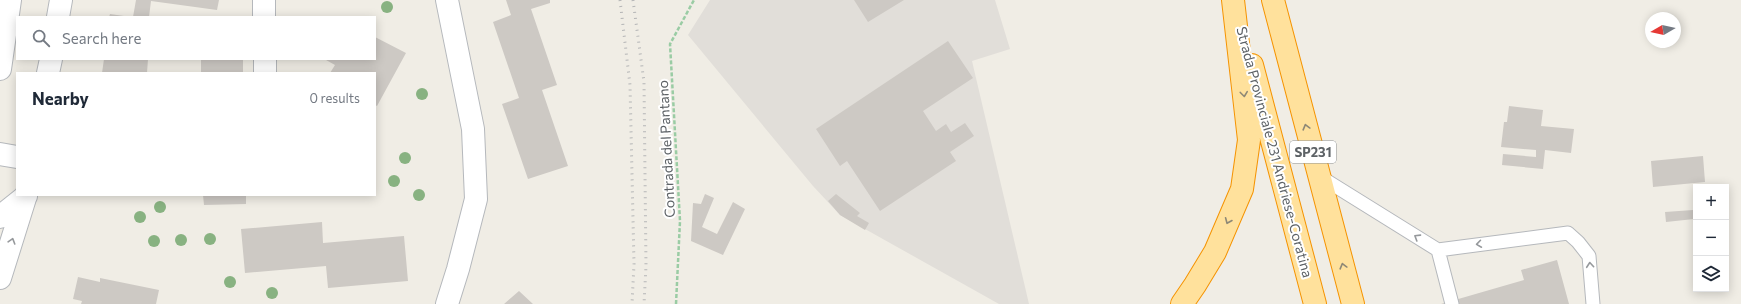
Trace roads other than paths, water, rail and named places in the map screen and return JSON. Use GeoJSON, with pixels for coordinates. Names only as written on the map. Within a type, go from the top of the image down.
{"type":"FeatureCollection","features":[{"type":"Feature","properties":{"kind":"highway"},"geometry":{"type":"LineString","coordinates":[[1182,304],[1196,285],[1215,252],[1242,189],[1249,140],[1234,0]]}},
{"type":"Feature","properties":{"kind":"highway","name":"Strada Provinciale 231 Andriese-Coratina"},"geometry":{"type":"LineString","coordinates":[[1234,0],[1315,304]]}},
{"type":"Feature","properties":{"kind":"highway","name":"SP231"},"geometry":{"type":"LineString","coordinates":[[1272,0],[1353,304]]}},
{"type":"Feature","properties":{"kind":"street"},"geometry":{"type":"LineString","coordinates":[[0,69],[10,0]]}},
{"type":"Feature","properties":{"kind":"street"},"geometry":{"type":"LineString","coordinates":[[58,16],[61,0]]}},
{"type":"Feature","properties":{"kind":"street"},"geometry":{"type":"LineString","coordinates":[[264,0],[264,16]]}},
{"type":"Feature","properties":{"kind":"street"},"geometry":{"type":"LineString","coordinates":[[447,0],[473,129],[476,199],[458,269],[447,304]]}},
{"type":"Feature","properties":{"kind":"street"},"geometry":{"type":"LineString","coordinates":[[48,72],[51,60]]}},
{"type":"Feature","properties":{"kind":"street"},"geometry":{"type":"LineString","coordinates":[[265,60],[265,72]]}},
{"type":"Feature","properties":{"kind":"street"},"geometry":{"type":"LineString","coordinates":[[0,154],[16,158]]}},
{"type":"Feature","properties":{"kind":"street"},"geometry":{"type":"LineString","coordinates":[[0,217],[26,196]]}},
{"type":"Feature","properties":{"kind":"street"},"geometry":{"type":"LineString","coordinates":[[0,278],[26,196]]}},
{"type":"Feature","properties":{"kind":"lane"},"geometry":{"type":"LineString","coordinates":[[1319,176],[1438,250],[1568,233],[1578,242],[1589,256],[1593,304]]}},
{"type":"Feature","properties":{"kind":"lane"},"geometry":{"type":"LineString","coordinates":[[1438,250],[1452,304]]}},
{"type":"Feature","properties":{"kind":"railway"},"geometry":{"type":"LineString","coordinates":[[620,0],[630,85],[634,264],[632,304]]}},
{"type":"Feature","properties":{"kind":"railway"},"geometry":{"type":"LineString","coordinates":[[633,0],[644,82],[646,266],[644,304]]}}]}
